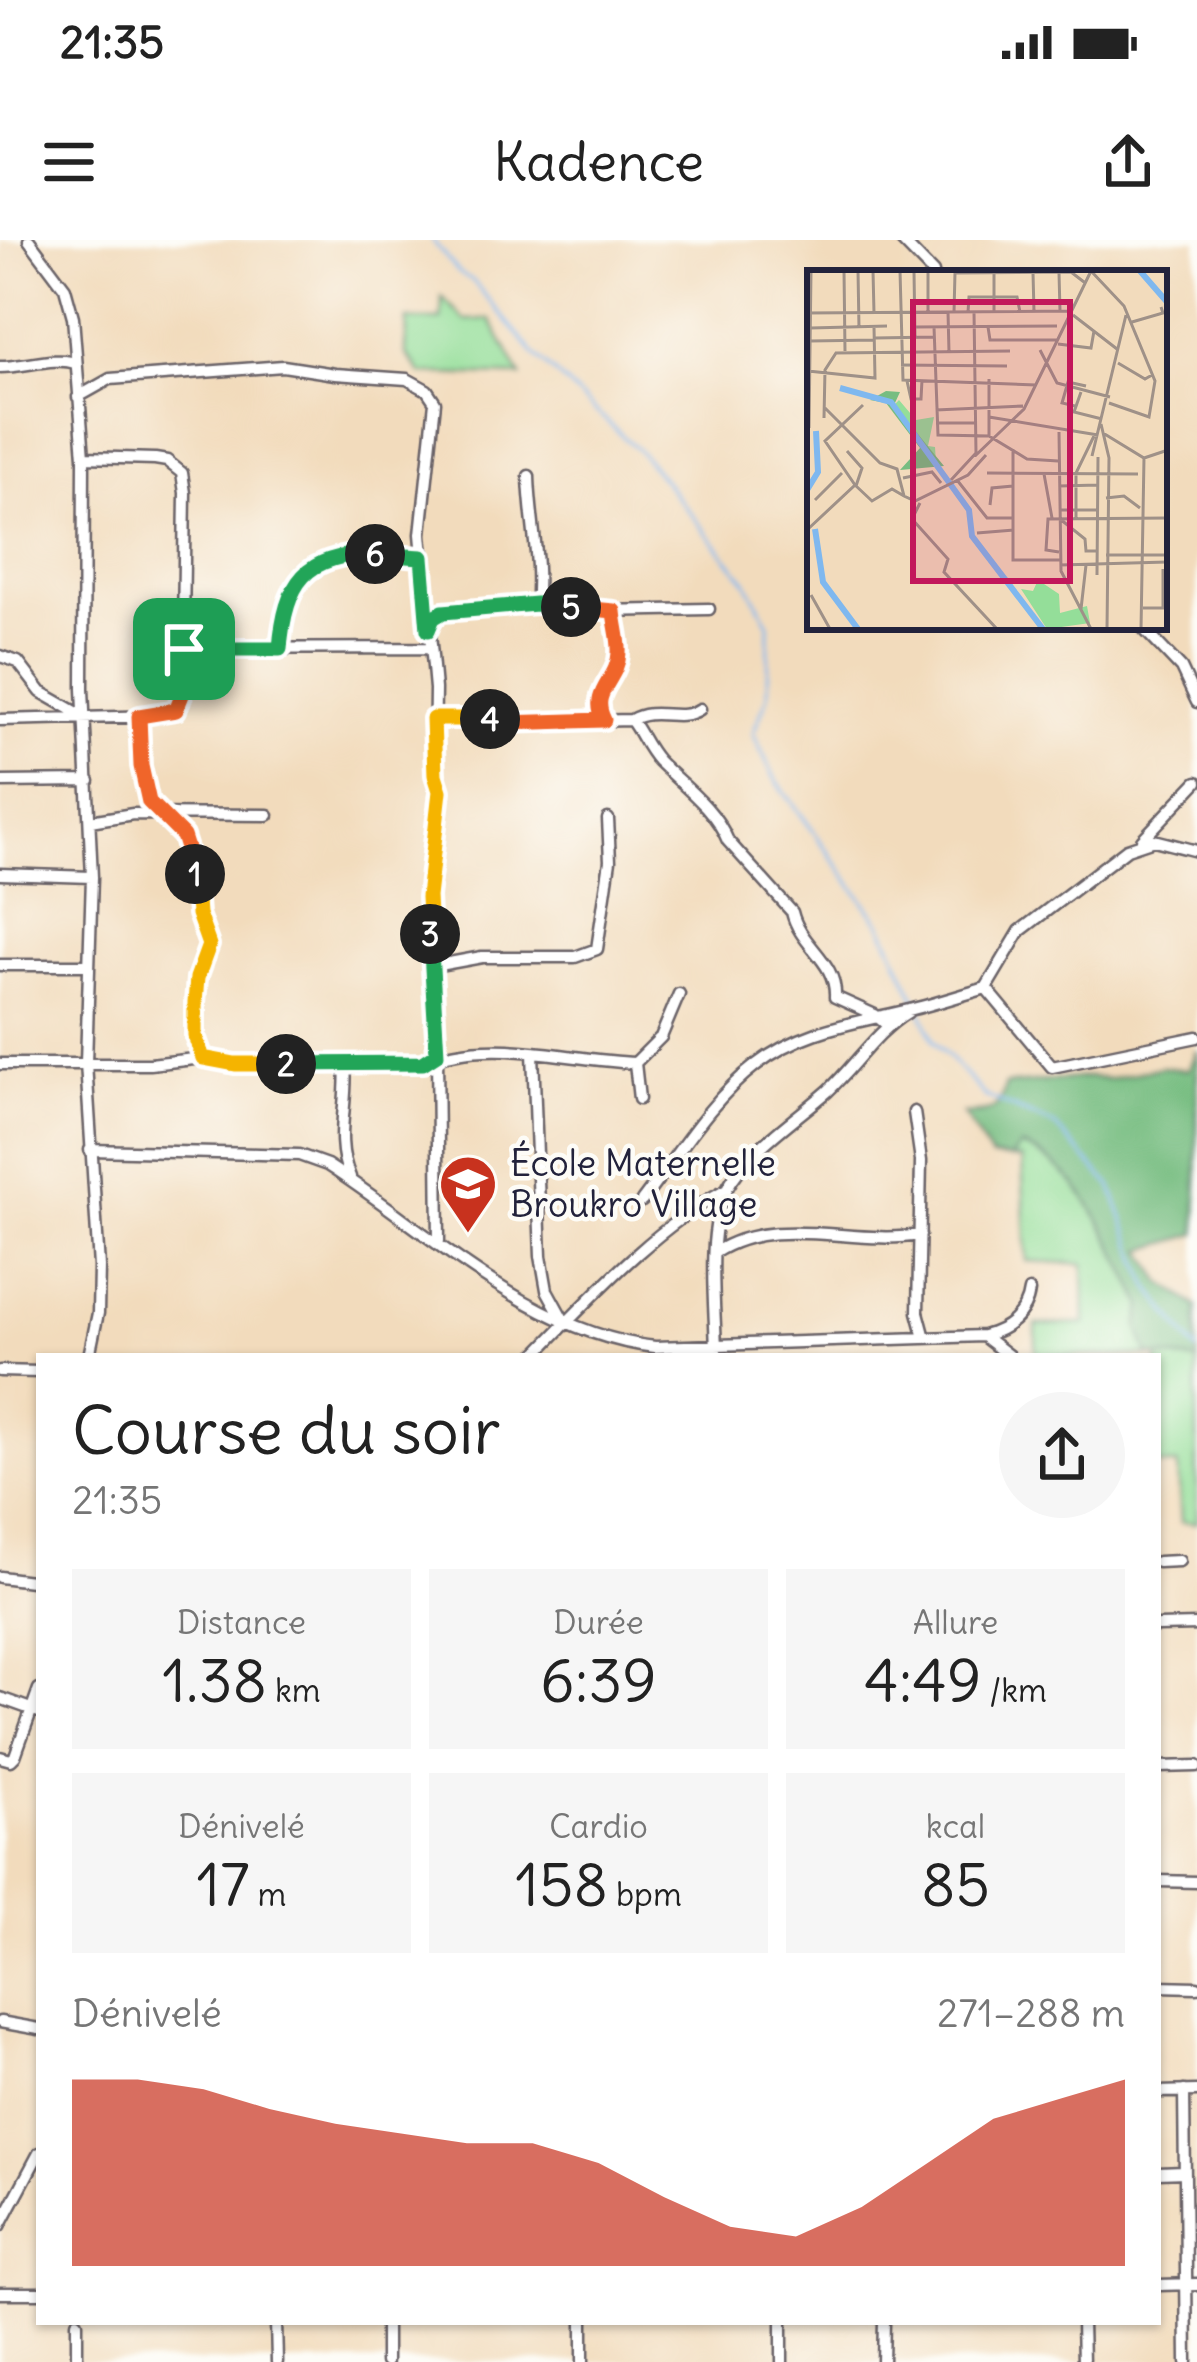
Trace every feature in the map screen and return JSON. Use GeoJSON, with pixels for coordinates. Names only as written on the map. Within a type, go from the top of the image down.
{"type":"FeatureCollection","features":[{"type":"Feature","properties":{"kind":"street"},"geometry":{"type":"LineString","coordinates":[[29,240],[65,288],[73,317],[84,457],[85,718],[92,877],[86,1063],[99,1267],[98,1312],[90,1353]]}},
{"type":"Feature","properties":{"kind":"street"},"geometry":{"type":"LineString","coordinates":[[901,240],[930,270]]}},
{"type":"Feature","properties":{"kind":"street"},"geometry":{"type":"LineString","coordinates":[[0,367],[28,367],[58,358],[75,362]]}},
{"type":"Feature","properties":{"kind":"street"},"geometry":{"type":"LineString","coordinates":[[78,397],[110,379],[284,366],[407,379],[427,390],[435,402],[425,477],[422,557],[435,689],[435,775],[440,791],[428,897],[437,1054],[439,1241]]}},
{"type":"Feature","properties":{"kind":"street"},"geometry":{"type":"LineString","coordinates":[[0,720],[139,716],[176,710],[182,695],[182,473],[155,459],[84,457]]}},
{"type":"Feature","properties":{"kind":"street"},"geometry":{"type":"LineString","coordinates":[[529,476],[539,554],[536,604]]}},
{"type":"Feature","properties":{"kind":"street"},"geometry":{"type":"LineString","coordinates":[[280,649],[283,619],[294,588],[322,559],[365,554],[422,557]]}},
{"type":"Feature","properties":{"kind":"street"},"geometry":{"type":"LineString","coordinates":[[428,630],[433,618],[443,612],[536,604],[614,611],[709,609]]}},
{"type":"Feature","properties":{"kind":"street"},"geometry":{"type":"LineString","coordinates":[[604,720],[598,698],[620,649],[614,611]]}},
{"type":"Feature","properties":{"kind":"street"},"geometry":{"type":"LineString","coordinates":[[1145,630],[1181,668],[1197,703]]}},
{"type":"Feature","properties":{"kind":"street"},"geometry":{"type":"LineString","coordinates":[[184,649],[429,648]]}},
{"type":"Feature","properties":{"kind":"street"},"geometry":{"type":"LineString","coordinates":[[0,656],[18,662],[41,692],[85,718]]}},
{"type":"Feature","properties":{"kind":"street"},"geometry":{"type":"LineString","coordinates":[[433,719],[478,716],[504,723],[632,720],[648,712],[691,716],[700,709]]}},
{"type":"Feature","properties":{"kind":"street"},"geometry":{"type":"LineString","coordinates":[[139,716],[149,802],[188,845],[198,914],[209,945],[197,978],[195,1003],[195,1036],[203,1058]]}},
{"type":"Feature","properties":{"kind":"street"},"geometry":{"type":"LineString","coordinates":[[632,720],[657,760],[700,798],[728,841],[791,912],[794,923],[834,975],[835,997],[887,1025]]}},
{"type":"Feature","properties":{"kind":"street"},"geometry":{"type":"LineString","coordinates":[[0,782],[88,781]]}},
{"type":"Feature","properties":{"kind":"street"},"geometry":{"type":"LineString","coordinates":[[642,1202],[730,1088],[754,1066],[815,1031],[986,988],[1012,942],[1034,918],[1140,842],[1197,782]]}},
{"type":"Feature","properties":{"kind":"street"},"geometry":{"type":"LineString","coordinates":[[91,821],[133,814],[268,814]]}},
{"type":"Feature","properties":{"kind":"street"},"geometry":{"type":"LineString","coordinates":[[433,966],[482,957],[592,954],[600,941],[607,898],[608,819]]}},
{"type":"Feature","properties":{"kind":"street"},"geometry":{"type":"LineString","coordinates":[[1140,842],[1162,841],[1197,851]]}},
{"type":"Feature","properties":{"kind":"street"},"geometry":{"type":"LineString","coordinates":[[0,874],[92,877]]}},
{"type":"Feature","properties":{"kind":"street"},"geometry":{"type":"LineString","coordinates":[[0,965],[89,965]]}},
{"type":"Feature","properties":{"kind":"street"},"geometry":{"type":"LineString","coordinates":[[986,988],[1052,1067],[1197,1037]]}},
{"type":"Feature","properties":{"kind":"street"},"geometry":{"type":"LineString","coordinates":[[635,1063],[661,1036],[679,994]]}},
{"type":"Feature","properties":{"kind":"street"},"geometry":{"type":"LineString","coordinates":[[716,1349],[714,1253],[719,1212],[728,1188],[751,1160],[832,1087],[887,1025],[912,1009]]}},
{"type":"Feature","properties":{"kind":"street"},"geometry":{"type":"LineString","coordinates":[[0,1064],[150,1064],[203,1058],[235,1064],[423,1063],[437,1054],[496,1048],[635,1063]]}},
{"type":"Feature","properties":{"kind":"street"},"geometry":{"type":"LineString","coordinates":[[533,1053],[537,1217],[548,1289],[565,1324]]}},
{"type":"Feature","properties":{"kind":"street"},"geometry":{"type":"LineString","coordinates":[[635,1063],[639,1099]]}},
{"type":"Feature","properties":{"kind":"street"},"geometry":{"type":"LineString","coordinates":[[345,1064],[347,1090],[339,1144],[352,1181]]}},
{"type":"Feature","properties":{"kind":"street"},"geometry":{"type":"LineString","coordinates":[[914,1112],[921,1161],[919,1312],[925,1338]]}},
{"type":"Feature","properties":{"kind":"street"},"geometry":{"type":"LineString","coordinates":[[91,1150],[299,1155],[327,1165],[524,1300],[619,1350],[983,1336],[1003,1330],[1028,1302],[1029,1291]]}},
{"type":"Feature","properties":{"kind":"street"},"geometry":{"type":"LineString","coordinates":[[537,1353],[600,1288],[693,1207],[728,1188]]}},
{"type":"Feature","properties":{"kind":"street"},"geometry":{"type":"LineString","coordinates":[[714,1253],[734,1240],[779,1231],[823,1237],[846,1233],[864,1239],[920,1234]]}},
{"type":"Feature","properties":{"kind":"street"},"geometry":{"type":"LineString","coordinates":[[524,1300],[544,1296],[548,1289]]}},
{"type":"Feature","properties":{"kind":"street"},"geometry":{"type":"LineString","coordinates":[[983,1336],[1005,1353]]}},
{"type":"Feature","properties":{"kind":"street"},"geometry":{"type":"LineString","coordinates":[[0,1370],[36,1372]]}},
{"type":"Feature","properties":{"kind":"street"},"geometry":{"type":"LineString","coordinates":[[1161,1562],[1179,1561]]}},
{"type":"Feature","properties":{"kind":"street"},"geometry":{"type":"LineString","coordinates":[[0,1577],[36,1582]]}},
{"type":"Feature","properties":{"kind":"street"},"geometry":{"type":"LineString","coordinates":[[1161,1626],[1197,1624]]}},
{"type":"Feature","properties":{"kind":"street"},"geometry":{"type":"LineString","coordinates":[[0,1698],[35,1710],[15,1756],[11,1760],[0,1757]]}},
{"type":"Feature","properties":{"kind":"street"},"geometry":{"type":"LineString","coordinates":[[1161,1767],[1197,1766]]}},
{"type":"Feature","properties":{"kind":"street"},"geometry":{"type":"LineString","coordinates":[[1161,1881],[1197,1882]]}},
{"type":"Feature","properties":{"kind":"street"},"geometry":{"type":"LineString","coordinates":[[1161,1986],[1197,1988]]}},
{"type":"Feature","properties":{"kind":"street"},"geometry":{"type":"LineString","coordinates":[[0,2022],[36,2028]]}},
{"type":"Feature","properties":{"kind":"street"},"geometry":{"type":"LineString","coordinates":[[1187,2362],[1192,2284],[1184,2172],[1190,2091]]}},
{"type":"Feature","properties":{"kind":"street"},"geometry":{"type":"LineString","coordinates":[[0,2226],[36,2159]]}},
{"type":"Feature","properties":{"kind":"street"},"geometry":{"type":"LineString","coordinates":[[1161,2173],[1184,2172]]}},
{"type":"Feature","properties":{"kind":"street"},"geometry":{"type":"LineString","coordinates":[[1161,2285],[1192,2284]]}},
{"type":"Feature","properties":{"kind":"street"},"geometry":{"type":"LineString","coordinates":[[0,2293],[36,2293]]}},
{"type":"Feature","properties":{"kind":"street"},"geometry":{"type":"LineString","coordinates":[[77,2325],[77,2362]]}},
{"type":"Feature","properties":{"kind":"street"},"geometry":{"type":"LineString","coordinates":[[277,2325],[277,2362]]}},
{"type":"Feature","properties":{"kind":"street"},"geometry":{"type":"LineString","coordinates":[[386,2325],[386,2362]]}},
{"type":"Feature","properties":{"kind":"street"},"geometry":{"type":"LineString","coordinates":[[583,2325],[583,2362]]}},
{"type":"Feature","properties":{"kind":"street"},"geometry":{"type":"LineString","coordinates":[[782,2325],[782,2362]]}},
{"type":"Feature","properties":{"kind":"street"},"geometry":{"type":"LineString","coordinates":[[883,2362],[884,2325]]}},
{"type":"Feature","properties":{"kind":"street"},"geometry":{"type":"LineString","coordinates":[[1082,2325],[1083,2362]]}},
{"type":"Feature","properties":{"kind":"green space"},"geometry":{"type":"Polygon","coordinates":[[[442,297],[465,320],[490,319],[521,376],[422,374],[406,354],[407,320],[441,320],[442,297]]]}},
{"type":"Feature","properties":{"kind":"green space"},"geometry":{"type":"Polygon","coordinates":[[[1197,1050],[1197,1234],[1143,1250],[1162,1282],[1197,1306],[1197,1361],[1148,1353],[1138,1326],[1143,1307],[1135,1288],[1090,1205],[1060,1169],[1021,1146],[1010,1158],[991,1157],[963,1114],[992,1110],[1005,1085],[1108,1079],[1162,1067],[1188,1070],[1197,1050]]]}},
{"type":"Feature","properties":{"kind":"green space"},"geometry":{"type":"Polygon","coordinates":[[[1020,1146],[1041,1155],[1090,1205],[1143,1307],[1149,1353],[1036,1353],[1036,1325],[1085,1324],[1084,1264],[1027,1261],[1022,1159],[1010,1158],[1020,1146]]]}},
{"type":"Feature","properties":{"kind":"green space"},"geometry":{"type":"Polygon","coordinates":[[[1161,1356],[1197,1361],[1197,1523],[1181,1522],[1178,1465],[1161,1465],[1161,1356]]]}},
{"type":"Feature","properties":{"kind":"waterway"},"geometry":{"type":"LineString","coordinates":[[432,240],[537,357],[641,453],[746,581],[769,624],[768,696],[753,733],[774,777],[882,926],[917,1002]]}},
{"type":"Feature","properties":{"kind":"waterway"},"geometry":{"type":"LineString","coordinates":[[921,1011],[934,1041],[985,1096],[1054,1125],[1111,1186],[1149,1287],[1197,1351]]}},
{"type":"Feature","properties":{"kind":"place","name":"École Maternelle Broukro Village"},"geometry":{"type":"Point","coordinates":[468,1235]}},
{"type":"Feature","properties":{"kind":"route"},"geometry":{"type":"LineString","coordinates":[[339,555],[422,557],[428,630],[433,618],[443,612],[536,604],[614,611],[620,649],[598,698],[604,720],[433,719],[440,791],[428,897],[437,1054],[429,1062],[235,1064],[203,1058],[195,1036],[195,1003],[197,978],[209,945],[198,914],[196,880],[183,836],[149,802],[141,766],[139,716],[176,710],[182,695],[184,649],[280,649],[283,619],[294,588],[322,559],[339,555]]}}]}
